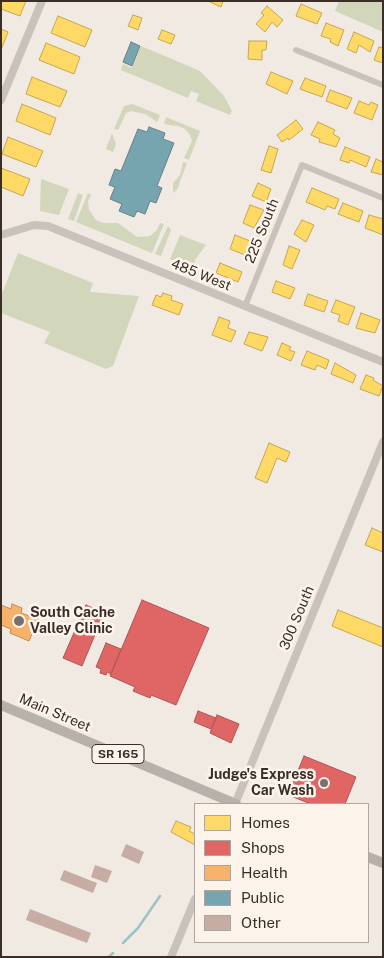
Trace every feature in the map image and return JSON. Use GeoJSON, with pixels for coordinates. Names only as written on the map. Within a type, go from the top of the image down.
{"type":"FeatureCollection","features":[{"type":"Feature","properties":{"kind":"main road","name":"Main Street"},"geometry":{"type":"LineString","coordinates":[[1,705],[233,803]]}},
{"type":"Feature","properties":{"kind":"main road"},"geometry":{"type":"LineString","coordinates":[[369,857],[383,864]]}},
{"type":"Feature","properties":{"kind":"street"},"geometry":{"type":"LineString","coordinates":[[1,100],[42,1]]}},
{"type":"Feature","properties":{"kind":"street"},"geometry":{"type":"LineString","coordinates":[[296,50],[383,85]]}},
{"type":"Feature","properties":{"kind":"street","name":"225 South"},"geometry":{"type":"LineString","coordinates":[[245,306],[302,165],[383,198]]}},
{"type":"Feature","properties":{"kind":"street","name":"485 West"},"geometry":{"type":"LineString","coordinates":[[3,233],[34,224],[48,226],[383,362]]}},
{"type":"Feature","properties":{"kind":"street","name":"300 South"},"geometry":{"type":"LineString","coordinates":[[235,803],[383,442]]}},
{"type":"Feature","properties":{"kind":"street"},"geometry":{"type":"LineString","coordinates":[[171,957],[194,901]]}},
{"type":"Feature","properties":{"kind":"green space"},"geometry":{"type":"Polygon","coordinates":[[[339,1],[383,1],[383,32],[335,11],[339,1]]]}},
{"type":"Feature","properties":{"kind":"green space"},"geometry":{"type":"Polygon","coordinates":[[[141,46],[200,71],[224,96],[232,111],[230,115],[196,101],[199,94],[191,91],[188,98],[121,70],[123,64],[132,68],[141,46]]]}},
{"type":"Feature","properties":{"kind":"green space"},"geometry":{"type":"Polygon","coordinates":[[[132,104],[160,115],[157,122],[145,114],[131,111],[126,113],[118,130],[114,129],[124,106],[132,104]]]}},
{"type":"Feature","properties":{"kind":"green space"},"geometry":{"type":"Polygon","coordinates":[[[166,117],[200,131],[189,160],[184,158],[192,141],[190,135],[185,129],[178,126],[164,124],[166,117]]]}},
{"type":"Feature","properties":{"kind":"green space"},"geometry":{"type":"Polygon","coordinates":[[[112,133],[116,144],[113,152],[106,149],[112,133]]]}},
{"type":"Feature","properties":{"kind":"green space"},"geometry":{"type":"Polygon","coordinates":[[[183,162],[187,163],[177,190],[173,193],[173,183],[180,175],[183,162]]]}},
{"type":"Feature","properties":{"kind":"green space"},"geometry":{"type":"Polygon","coordinates":[[[41,179],[69,189],[59,215],[40,211],[41,179]]]}},
{"type":"Feature","properties":{"kind":"green space"},"geometry":{"type":"Polygon","coordinates":[[[78,193],[83,195],[74,221],[68,219],[78,193]]]}},
{"type":"Feature","properties":{"kind":"green space"},"geometry":{"type":"Polygon","coordinates":[[[88,193],[91,195],[88,201],[89,210],[96,220],[103,223],[118,223],[137,237],[150,236],[157,230],[160,223],[164,224],[152,253],[76,222],[88,193]]]}},
{"type":"Feature","properties":{"kind":"green space"},"geometry":{"type":"Polygon","coordinates":[[[168,226],[171,230],[161,256],[155,254],[168,226]]]}},
{"type":"Feature","properties":{"kind":"green space"},"geometry":{"type":"Polygon","coordinates":[[[180,235],[206,245],[195,260],[193,270],[170,259],[180,235]]]}},
{"type":"Feature","properties":{"kind":"green space"},"geometry":{"type":"Polygon","coordinates":[[[18,253],[93,283],[90,292],[139,296],[113,366],[106,369],[44,343],[50,332],[1,313],[1,296],[18,253]]]}},
{"type":"Feature","properties":{"kind":"building: Homes"},"geometry":{"type":"Polygon","coordinates":[[[1,1],[26,1],[20,16],[1,9],[1,1]]]}},
{"type":"Feature","properties":{"kind":"building: Homes"},"geometry":{"type":"Polygon","coordinates":[[[208,1],[223,1],[221,7],[208,1]]]}},
{"type":"Feature","properties":{"kind":"building: Homes"},"geometry":{"type":"Polygon","coordinates":[[[301,4],[322,13],[317,24],[296,16],[301,4]]]}},
{"type":"Feature","properties":{"kind":"building: Homes"},"geometry":{"type":"Polygon","coordinates":[[[267,6],[283,20],[277,27],[272,22],[265,32],[256,24],[264,15],[261,13],[267,6]]]}},
{"type":"Feature","properties":{"kind":"building: Homes"},"geometry":{"type":"Polygon","coordinates":[[[133,15],[142,18],[138,30],[128,26],[133,15]]]}},
{"type":"Feature","properties":{"kind":"building: Homes"},"geometry":{"type":"Polygon","coordinates":[[[58,16],[92,30],[85,47],[51,33],[58,16]]]}},
{"type":"Feature","properties":{"kind":"building: Homes"},"geometry":{"type":"Polygon","coordinates":[[[326,23],[344,30],[338,46],[330,42],[331,39],[321,36],[326,23]]]}},
{"type":"Feature","properties":{"kind":"building: Homes"},"geometry":{"type":"Polygon","coordinates":[[[1,29],[8,32],[1,50],[1,29]]]}},
{"type":"Feature","properties":{"kind":"building: Homes"},"geometry":{"type":"Polygon","coordinates":[[[162,30],[175,35],[171,44],[158,39],[162,30]]]}},
{"type":"Feature","properties":{"kind":"building: Homes"},"geometry":{"type":"Polygon","coordinates":[[[354,32],[374,41],[370,52],[359,45],[356,53],[347,49],[354,32]]]}},
{"type":"Feature","properties":{"kind":"building: Homes"},"geometry":{"type":"Polygon","coordinates":[[[249,41],[267,41],[266,50],[262,50],[262,60],[248,59],[249,41]]]}},
{"type":"Feature","properties":{"kind":"building: Homes"},"geometry":{"type":"Polygon","coordinates":[[[46,43],[80,57],[74,74],[39,60],[46,43]]]}},
{"type":"Feature","properties":{"kind":"building: Homes"},"geometry":{"type":"Polygon","coordinates":[[[379,47],[383,48],[383,63],[374,60],[379,47]]]}},
{"type":"Feature","properties":{"kind":"building: Homes"},"geometry":{"type":"Polygon","coordinates":[[[271,72],[293,81],[287,94],[266,84],[271,72]]]}},
{"type":"Feature","properties":{"kind":"building: Homes"},"geometry":{"type":"Polygon","coordinates":[[[32,77],[67,91],[60,107],[26,94],[32,77]]]}},
{"type":"Feature","properties":{"kind":"building: Homes"},"geometry":{"type":"Polygon","coordinates":[[[305,78],[326,86],[322,97],[300,89],[305,78]]]}},
{"type":"Feature","properties":{"kind":"building: Homes"},"geometry":{"type":"Polygon","coordinates":[[[330,90],[352,98],[347,109],[326,101],[330,90]]]}},
{"type":"Feature","properties":{"kind":"building: Homes"},"geometry":{"type":"Polygon","coordinates":[[[359,101],[369,105],[371,102],[378,105],[372,120],[354,113],[359,101]]]}},
{"type":"Feature","properties":{"kind":"building: Homes"},"geometry":{"type":"Polygon","coordinates":[[[22,104],[56,118],[50,135],[16,121],[22,104]]]}},
{"type":"Feature","properties":{"kind":"building: Homes"},"geometry":{"type":"Polygon","coordinates":[[[296,120],[303,129],[289,140],[288,138],[282,142],[277,135],[296,120]]]}},
{"type":"Feature","properties":{"kind":"building: Homes"},"geometry":{"type":"Polygon","coordinates":[[[318,122],[335,130],[333,134],[340,138],[336,147],[319,142],[320,139],[311,135],[318,122]]]}},
{"type":"Feature","properties":{"kind":"building: Homes"},"geometry":{"type":"Polygon","coordinates":[[[8,137],[43,151],[36,167],[2,154],[8,137]]]}},
{"type":"Feature","properties":{"kind":"building: Homes"},"geometry":{"type":"Polygon","coordinates":[[[269,146],[278,149],[271,173],[261,170],[269,146]]]}},
{"type":"Feature","properties":{"kind":"building: Homes"},"geometry":{"type":"Polygon","coordinates":[[[345,147],[370,157],[366,167],[350,160],[349,163],[340,160],[345,147]]]}},
{"type":"Feature","properties":{"kind":"building: Homes"},"geometry":{"type":"Polygon","coordinates":[[[376,159],[383,162],[383,175],[371,172],[376,159]]]}},
{"type":"Feature","properties":{"kind":"building: Homes"},"geometry":{"type":"Polygon","coordinates":[[[1,168],[30,179],[23,196],[1,187],[1,168]]]}},
{"type":"Feature","properties":{"kind":"building: Homes"},"geometry":{"type":"Polygon","coordinates":[[[258,183],[271,189],[266,202],[252,196],[258,183]]]}},
{"type":"Feature","properties":{"kind":"building: Homes"},"geometry":{"type":"Polygon","coordinates":[[[312,188],[339,199],[335,209],[327,206],[325,210],[306,202],[312,188]]]}},
{"type":"Feature","properties":{"kind":"building: Homes"},"geometry":{"type":"Polygon","coordinates":[[[343,203],[363,211],[359,222],[338,214],[343,203]]]}},
{"type":"Feature","properties":{"kind":"building: Homes"},"geometry":{"type":"Polygon","coordinates":[[[250,205],[264,210],[254,228],[243,223],[250,205]]]}},
{"type":"Feature","properties":{"kind":"building: Homes"},"geometry":{"type":"Polygon","coordinates":[[[369,215],[383,219],[383,235],[365,228],[369,215]]]}},
{"type":"Feature","properties":{"kind":"building: Homes"},"geometry":{"type":"Polygon","coordinates":[[[302,220],[314,225],[306,242],[294,234],[302,220]]]}},
{"type":"Feature","properties":{"kind":"building: Homes"},"geometry":{"type":"Polygon","coordinates":[[[235,235],[250,241],[245,255],[230,249],[235,235]]]}},
{"type":"Feature","properties":{"kind":"building: Homes"},"geometry":{"type":"Polygon","coordinates":[[[289,246],[300,250],[292,269],[283,265],[289,246]]]}},
{"type":"Feature","properties":{"kind":"building: Homes"},"geometry":{"type":"Polygon","coordinates":[[[220,263],[242,272],[238,282],[216,273],[220,263]]]}},
{"type":"Feature","properties":{"kind":"building: Homes"},"geometry":{"type":"Polygon","coordinates":[[[276,281],[295,288],[290,299],[272,292],[276,281]]]}},
{"type":"Feature","properties":{"kind":"building: Homes"},"geometry":{"type":"Polygon","coordinates":[[[163,293],[172,296],[171,300],[183,304],[179,315],[152,305],[156,295],[161,297],[163,293]]]}},
{"type":"Feature","properties":{"kind":"building: Homes"},"geometry":{"type":"Polygon","coordinates":[[[308,294],[328,301],[324,312],[304,305],[308,294]]]}},
{"type":"Feature","properties":{"kind":"building: Homes"},"geometry":{"type":"Polygon","coordinates":[[[336,300],[355,307],[348,325],[338,321],[340,315],[331,312],[336,300]]]}},
{"type":"Feature","properties":{"kind":"building: Homes"},"geometry":{"type":"Polygon","coordinates":[[[361,313],[380,320],[375,333],[356,328],[361,313]]]}},
{"type":"Feature","properties":{"kind":"building: Homes"},"geometry":{"type":"Polygon","coordinates":[[[219,317],[230,321],[228,328],[236,331],[231,342],[212,335],[219,317]]]}},
{"type":"Feature","properties":{"kind":"building: Homes"},"geometry":{"type":"Polygon","coordinates":[[[249,332],[268,337],[262,351],[244,344],[249,332]]]}},
{"type":"Feature","properties":{"kind":"building: Homes"},"geometry":{"type":"Polygon","coordinates":[[[282,343],[291,347],[289,350],[295,352],[291,361],[277,355],[282,343]]]}},
{"type":"Feature","properties":{"kind":"building: Homes"},"geometry":{"type":"Polygon","coordinates":[[[307,351],[329,360],[326,369],[317,365],[315,370],[301,365],[307,351]]]}},
{"type":"Feature","properties":{"kind":"building: Homes"},"geometry":{"type":"Polygon","coordinates":[[[335,363],[356,375],[353,383],[331,374],[335,363]]]}},
{"type":"Feature","properties":{"kind":"building: Homes"},"geometry":{"type":"Polygon","coordinates":[[[366,375],[374,378],[373,380],[383,386],[379,396],[360,389],[366,375]]]}},
{"type":"Feature","properties":{"kind":"building: Homes"},"geometry":{"type":"Polygon","coordinates":[[[269,443],[290,452],[286,462],[277,458],[267,483],[255,478],[269,443]]]}},
{"type":"Feature","properties":{"kind":"building: Homes"},"geometry":{"type":"Polygon","coordinates":[[[372,528],[383,533],[383,552],[365,545],[372,528]]]}},
{"type":"Feature","properties":{"kind":"building: Homes"},"geometry":{"type":"Polygon","coordinates":[[[338,610],[383,628],[383,647],[332,626],[338,610]]]}},
{"type":"Feature","properties":{"kind":"building: Homes"},"geometry":{"type":"Polygon","coordinates":[[[176,821],[191,827],[189,831],[194,834],[194,844],[171,832],[176,821]]]}},
{"type":"Feature","properties":{"kind":"building: Shops"},"geometry":{"type":"Polygon","coordinates":[[[142,600],[209,628],[176,705],[151,695],[150,698],[133,691],[135,687],[110,676],[142,600]]]}},
{"type":"Feature","properties":{"kind":"building: Shops"},"geometry":{"type":"Polygon","coordinates":[[[86,605],[104,613],[82,666],[63,658],[86,605]]]}},
{"type":"Feature","properties":{"kind":"building: Shops"},"geometry":{"type":"Polygon","coordinates":[[[106,643],[121,649],[111,674],[107,672],[106,675],[100,673],[101,669],[96,667],[106,643]]]}},
{"type":"Feature","properties":{"kind":"building: Shops"},"geometry":{"type":"Polygon","coordinates":[[[198,711],[216,718],[211,729],[194,722],[198,711]]]}},
{"type":"Feature","properties":{"kind":"building: Shops"},"geometry":{"type":"Polygon","coordinates":[[[217,715],[239,724],[231,743],[210,733],[217,715]]]}},
{"type":"Feature","properties":{"kind":"building: Shops","name":"Judge's Express Car Wash"},"geometry":{"type":"Polygon","coordinates":[[[304,756],[356,777],[345,803],[308,803],[288,795],[304,756]]]}},
{"type":"Feature","properties":{"kind":"building: Health","name":"South Cache Valley Clinic"},"geometry":{"type":"Polygon","coordinates":[[[12,604],[22,608],[21,613],[29,616],[31,613],[39,616],[29,641],[10,633],[11,629],[1,625],[1,605],[11,609],[12,604]]]}},
{"type":"Feature","properties":{"kind":"building: Public"},"geometry":{"type":"Polygon","coordinates":[[[131,42],[140,46],[132,66],[123,62],[131,42]]]}},
{"type":"Feature","properties":{"kind":"building: Public"},"geometry":{"type":"Polygon","coordinates":[[[149,127],[165,133],[163,139],[174,143],[157,186],[162,188],[156,203],[150,201],[145,214],[137,211],[134,217],[119,211],[122,204],[110,199],[115,187],[109,185],[115,169],[121,171],[138,129],[147,132],[149,127]]]}},
{"type":"Feature","properties":{"kind":"building: Other"},"geometry":{"type":"Polygon","coordinates":[[[126,844],[144,852],[139,864],[121,856],[126,844]]]}},
{"type":"Feature","properties":{"kind":"building: Other"},"geometry":{"type":"Polygon","coordinates":[[[95,865],[112,871],[107,883],[91,877],[95,865]]]}},
{"type":"Feature","properties":{"kind":"building: Other"},"geometry":{"type":"Polygon","coordinates":[[[64,870],[97,883],[93,893],[60,880],[64,870]]]}},
{"type":"Feature","properties":{"kind":"building: Other"},"geometry":{"type":"Polygon","coordinates":[[[30,909],[91,933],[87,943],[26,920],[30,909]]]}},
{"type":"Feature","properties":{"kind":"waterway"},"geometry":{"type":"LineString","coordinates":[[123,943],[138,928],[160,896]]}},
{"type":"Feature","properties":{"kind":"waterway"},"geometry":{"type":"LineString","coordinates":[[109,957],[113,953]]}},
{"type":"Feature","properties":{"kind":"place","name":"South Cache Valley Clinic"},"geometry":{"type":"Point","coordinates":[19,621]}},
{"type":"Feature","properties":{"kind":"place","name":"Judge's Express Car Wash"},"geometry":{"type":"Point","coordinates":[324,783]}}]}
